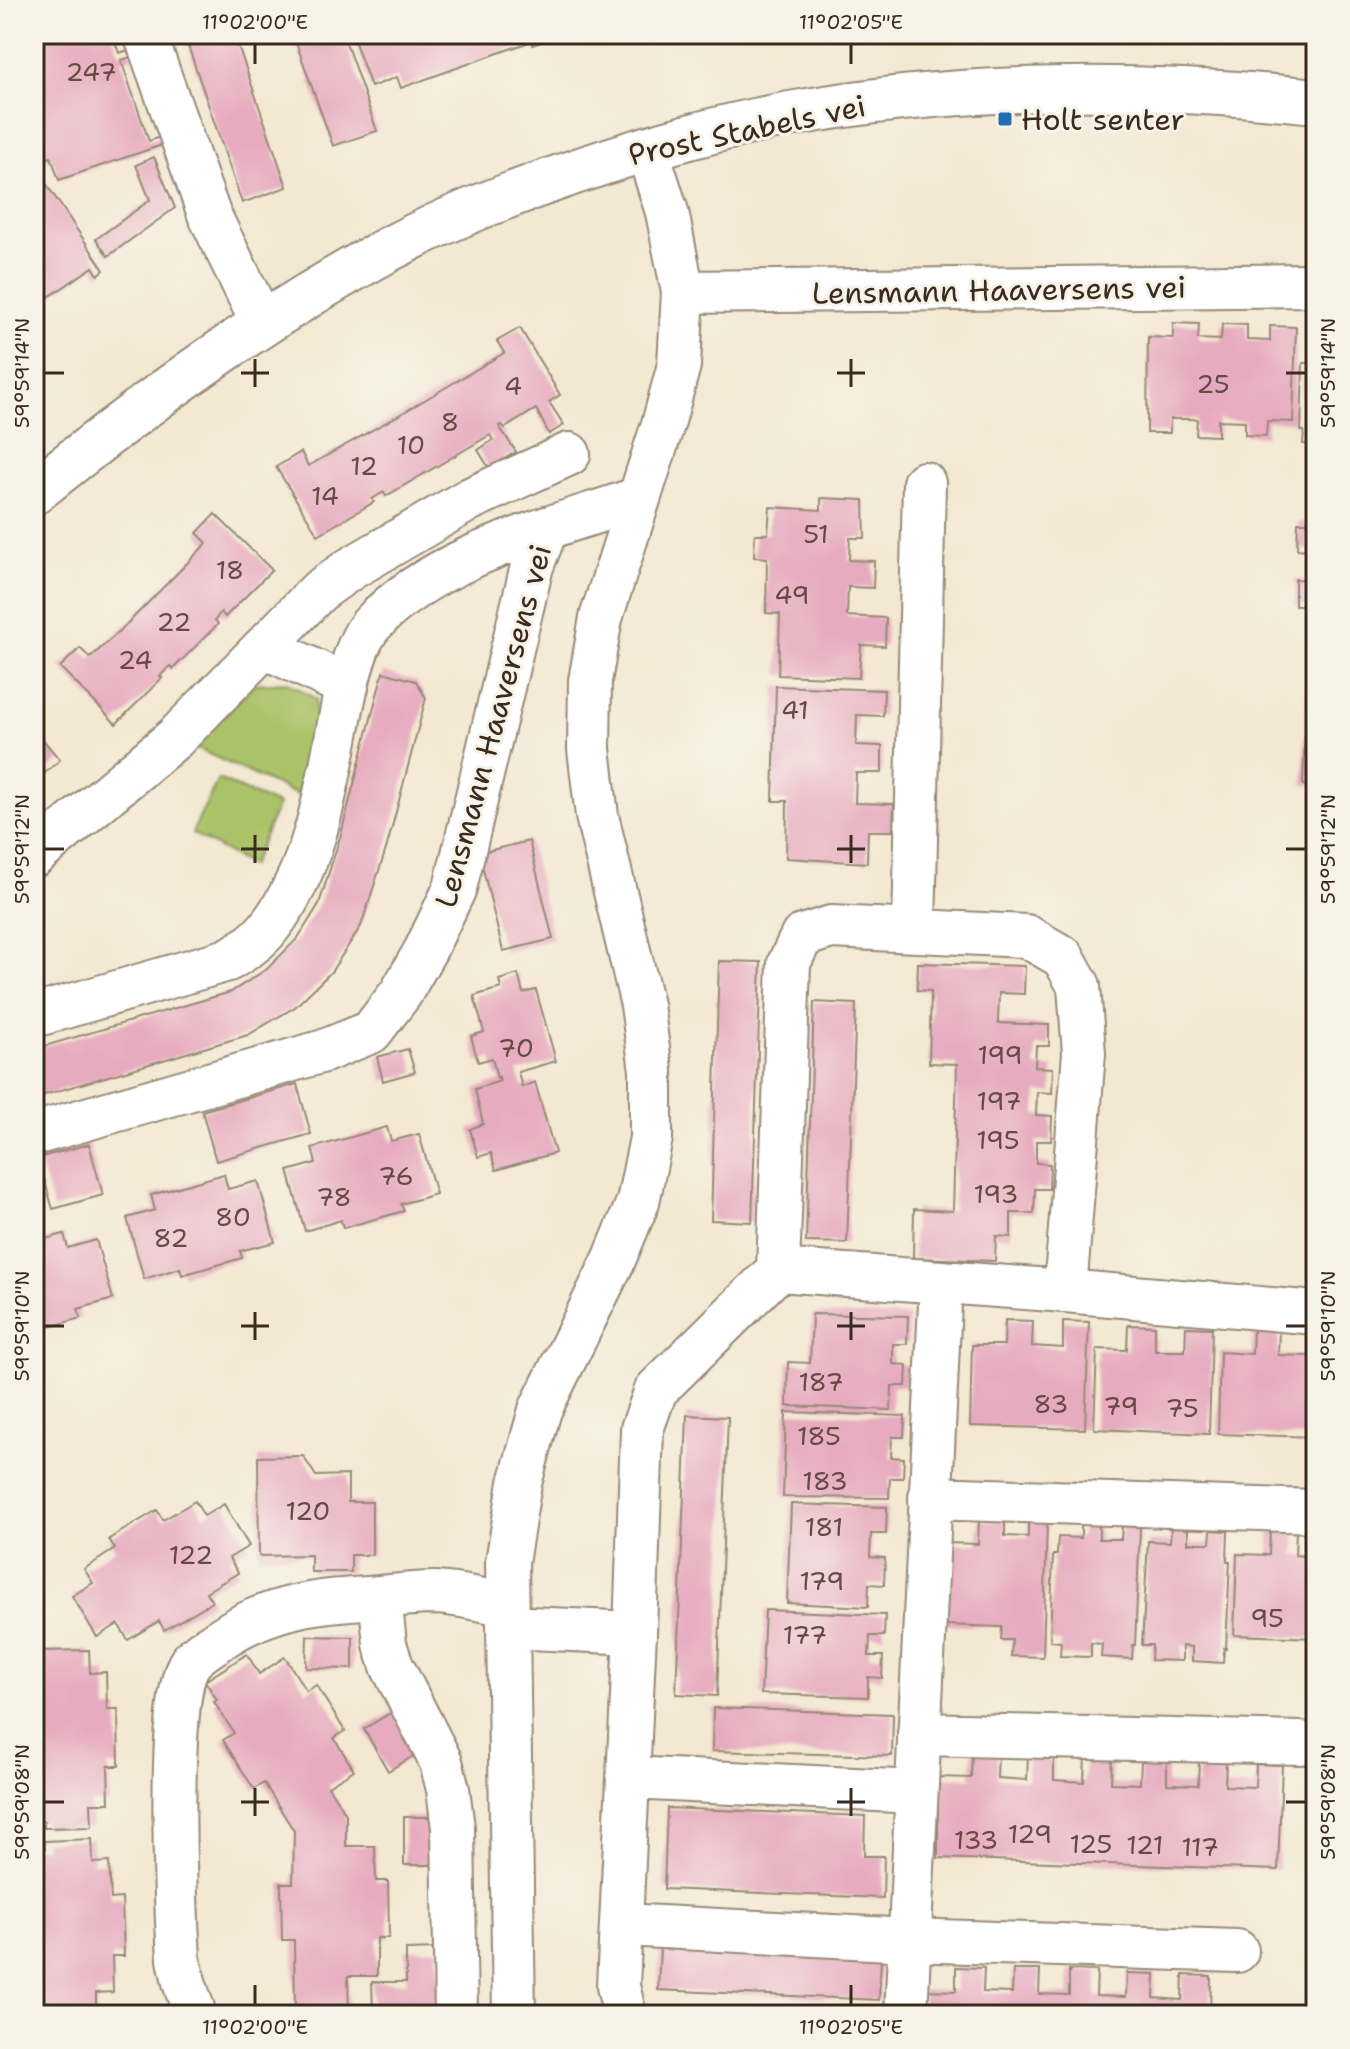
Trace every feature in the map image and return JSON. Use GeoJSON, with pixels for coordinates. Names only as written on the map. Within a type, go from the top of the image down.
{"type":"FeatureCollection","features":[{"type":"Feature","properties":{"kind":"street"},"geometry":{"type":"LineString","coordinates":[[145,34],[209,214],[262,323]]}},
{"type":"Feature","properties":{"kind":"street","name":"Prost Stabels vei"},"geometry":{"type":"LineString","coordinates":[[34,492],[173,383],[262,323],[390,248],[466,212],[579,170],[647,149],[789,114],[946,95],[1097,89],[1316,101]]}},
{"type":"Feature","properties":{"kind":"street"},"geometry":{"type":"LineString","coordinates":[[514,2015],[507,1562],[520,1483],[540,1410],[614,1260],[638,1202],[651,1138],[651,1070],[642,1005],[597,816],[589,749],[590,681],[601,618],[679,365],[683,292],[667,212],[647,149]]}},
{"type":"Feature","properties":{"kind":"street","name":"Lensmann Haaversens vei"},"geometry":{"type":"LineString","coordinates":[[683,292],[1316,285]]}},
{"type":"Feature","properties":{"kind":"street"},"geometry":{"type":"LineString","coordinates":[[34,856],[175,738],[319,591],[350,569],[470,499],[569,454]]}},
{"type":"Feature","properties":{"kind":"street"},"geometry":{"type":"LineString","coordinates":[[914,930],[924,483]]}},
{"type":"Feature","properties":{"kind":"street","name":"Lensmann Haaversens vei"},"geometry":{"type":"LineString","coordinates":[[34,1016],[228,960],[251,946],[269,928],[296,888],[317,823],[353,662],[369,626],[401,597],[444,570],[547,528],[639,498]]}},
{"type":"Feature","properties":{"kind":"street","name":"Lensmann Haaversens vei"},"geometry":{"type":"LineString","coordinates":[[34,1134],[324,1051],[371,1032],[408,982],[455,888],[532,566],[547,528]]}},
{"type":"Feature","properties":{"kind":"street"},"geometry":{"type":"LineString","coordinates":[[265,647],[347,686]]}},
{"type":"Feature","properties":{"kind":"street"},"geometry":{"type":"LineString","coordinates":[[625,2015],[618,1986],[642,1429],[656,1390],[778,1270],[789,963],[802,936],[831,927],[1026,936],[1063,957],[1079,986],[1084,1053],[1065,1291]]}},
{"type":"Feature","properties":{"kind":"street"},"geometry":{"type":"LineString","coordinates":[[778,1270],[1316,1313]]}},
{"type":"Feature","properties":{"kind":"street"},"geometry":{"type":"LineString","coordinates":[[906,2015],[941,1282]]}},
{"type":"Feature","properties":{"kind":"street"},"geometry":{"type":"LineString","coordinates":[[930,1498],[1316,1511]]}},
{"type":"Feature","properties":{"kind":"street"},"geometry":{"type":"LineString","coordinates":[[195,2015],[184,1982],[178,1932],[175,1814],[182,1681],[190,1663],[202,1651],[234,1629],[268,1613],[337,1598],[438,1593],[507,1616],[635,1633]]}},
{"type":"Feature","properties":{"kind":"street"},"geometry":{"type":"LineString","coordinates":[[380,1597],[385,1644],[392,1666],[441,1762],[448,1789],[453,1828],[456,2015]]}},
{"type":"Feature","properties":{"kind":"street"},"geometry":{"type":"LineString","coordinates":[[919,1734],[1301,1743]]}},
{"type":"Feature","properties":{"kind":"street"},"geometry":{"type":"LineString","coordinates":[[629,1778],[916,1792]]}},
{"type":"Feature","properties":{"kind":"street"},"geometry":{"type":"LineString","coordinates":[[623,1925],[910,1940],[1237,1951]]}},
{"type":"Feature","properties":{"kind":"green space"},"geometry":{"type":"Polygon","coordinates":[[[288,682],[316,699],[315,721],[298,795],[193,747],[254,684],[288,682]]]}},
{"type":"Feature","properties":{"kind":"green space"},"geometry":{"type":"Polygon","coordinates":[[[218,779],[278,805],[251,866],[192,833],[218,779]]]}},
{"type":"Feature","properties":{"kind":"building"},"geometry":{"type":"Polygon","coordinates":[[[34,34],[112,34],[119,53],[129,50],[132,57],[121,60],[149,141],[160,137],[162,145],[59,180],[51,157],[42,160],[38,149],[47,146],[38,122],[34,123],[34,34]]]}},
{"type":"Feature","properties":{"kind":"building"},"geometry":{"type":"Polygon","coordinates":[[[194,34],[234,34],[287,187],[242,203],[185,37],[194,34]]]}},
{"type":"Feature","properties":{"kind":"building"},"geometry":{"type":"Polygon","coordinates":[[[293,34],[343,34],[377,131],[333,146],[293,34]]]}},
{"type":"Feature","properties":{"kind":"building"},"geometry":{"type":"Polygon","coordinates":[[[352,34],[562,34],[533,45],[532,41],[401,88],[397,77],[371,87],[352,34]]]}},
{"type":"Feature","properties":{"kind":"building"},"geometry":{"type":"Polygon","coordinates":[[[154,157],[175,208],[108,256],[96,239],[150,200],[136,165],[154,157]]]}},
{"type":"Feature","properties":{"kind":"building"},"geometry":{"type":"Polygon","coordinates":[[[43,179],[104,270],[98,275],[93,267],[34,307],[34,185],[43,179]]]}},
{"type":"Feature","properties":{"kind":"building"},"geometry":{"type":"Polygon","coordinates":[[[1173,323],[1199,324],[1198,339],[1221,340],[1222,324],[1247,325],[1247,340],[1270,341],[1270,326],[1296,327],[1293,422],[1267,421],[1266,436],[1245,435],[1245,421],[1218,420],[1218,436],[1196,435],[1197,419],[1170,419],[1170,433],[1147,433],[1148,337],[1173,338],[1173,323]]]}},
{"type":"Feature","properties":{"kind":"building"},"geometry":{"type":"Polygon","coordinates":[[[520,328],[560,395],[549,402],[564,425],[549,434],[536,409],[505,428],[499,426],[516,452],[489,468],[478,450],[493,440],[490,435],[386,496],[384,492],[372,499],[374,502],[318,535],[276,467],[301,452],[308,466],[406,411],[504,353],[497,341],[520,328]]]}},
{"type":"Feature","properties":{"kind":"building"},"geometry":{"type":"Polygon","coordinates":[[[1303,363],[1316,363],[1316,445],[1303,444],[1303,363]]]}},
{"type":"Feature","properties":{"kind":"building"},"geometry":{"type":"Polygon","coordinates":[[[821,498],[864,500],[865,538],[850,538],[849,560],[874,561],[873,588],[848,587],[847,616],[886,618],[885,646],[861,645],[859,678],[778,675],[780,614],[766,613],[767,558],[754,557],[755,534],[768,534],[770,507],[821,510],[821,498]]]}},
{"type":"Feature","properties":{"kind":"building"},"geometry":{"type":"Polygon","coordinates":[[[215,514],[272,570],[225,617],[221,612],[215,620],[218,624],[173,669],[170,666],[116,724],[60,667],[80,648],[90,658],[127,624],[207,543],[197,533],[215,514]]]}},
{"type":"Feature","properties":{"kind":"building"},"geometry":{"type":"Polygon","coordinates":[[[1298,522],[1316,522],[1316,785],[1303,785],[1310,606],[1295,606],[1295,579],[1311,580],[1312,550],[1297,549],[1298,522]]]}},
{"type":"Feature","properties":{"kind":"building"},"geometry":{"type":"Polygon","coordinates":[[[383,672],[416,681],[426,698],[387,846],[361,926],[331,972],[295,1007],[248,1035],[34,1098],[34,1049],[231,992],[267,969],[298,938],[319,904],[341,834],[383,672]]]}},
{"type":"Feature","properties":{"kind":"building"},"geometry":{"type":"Polygon","coordinates":[[[776,686],[884,690],[883,716],[857,715],[856,745],[882,746],[882,773],[856,773],[855,803],[894,804],[893,831],[868,831],[867,863],[786,858],[787,801],[773,801],[776,686]]]}},
{"type":"Feature","properties":{"kind":"building"},"geometry":{"type":"Polygon","coordinates":[[[34,729],[60,760],[34,782],[34,729]]]}},
{"type":"Feature","properties":{"kind":"building"},"geometry":{"type":"Polygon","coordinates":[[[529,841],[553,939],[503,951],[479,853],[529,841]]]}},
{"type":"Feature","properties":{"kind":"building"},"geometry":{"type":"Polygon","coordinates":[[[719,961],[761,962],[752,1222],[711,1220],[719,961]]]}},
{"type":"Feature","properties":{"kind":"building"},"geometry":{"type":"Polygon","coordinates":[[[918,963],[1025,966],[1024,994],[999,993],[998,1023],[1049,1025],[1049,1046],[1036,1046],[1035,1067],[1053,1068],[1052,1093],[1037,1092],[1036,1115],[1052,1116],[1051,1141],[1036,1141],[1036,1163],[1050,1164],[1049,1189],[1035,1189],[1034,1213],[1011,1213],[1011,1237],[996,1236],[995,1261],[913,1258],[914,1209],[953,1211],[957,1064],[929,1063],[931,991],[917,990],[918,963]]]}},
{"type":"Feature","properties":{"kind":"building"},"geometry":{"type":"Polygon","coordinates":[[[518,974],[523,993],[536,990],[556,1061],[518,1072],[522,1087],[535,1082],[555,1153],[496,1170],[491,1153],[478,1157],[470,1129],[483,1124],[475,1089],[500,1081],[492,1058],[478,1062],[471,1036],[484,1032],[474,996],[501,988],[499,980],[518,974]]]}},
{"type":"Feature","properties":{"kind":"building"},"geometry":{"type":"Polygon","coordinates":[[[814,1002],[856,1004],[847,1243],[806,1242],[814,1002]]]}},
{"type":"Feature","properties":{"kind":"building"},"geometry":{"type":"Polygon","coordinates":[[[408,1049],[415,1072],[383,1081],[377,1057],[408,1049]]]}},
{"type":"Feature","properties":{"kind":"building"},"geometry":{"type":"Polygon","coordinates":[[[297,1084],[311,1134],[216,1161],[202,1111],[297,1084]]]}},
{"type":"Feature","properties":{"kind":"building"},"geometry":{"type":"Polygon","coordinates":[[[387,1127],[391,1141],[419,1134],[436,1194],[401,1204],[404,1211],[343,1228],[341,1220],[305,1231],[288,1171],[316,1163],[312,1148],[387,1127]]]}},
{"type":"Feature","properties":{"kind":"building"},"geometry":{"type":"Polygon","coordinates":[[[89,1144],[103,1195],[53,1209],[38,1158],[89,1144]]]}},
{"type":"Feature","properties":{"kind":"building"},"geometry":{"type":"Polygon","coordinates":[[[224,1174],[228,1189],[258,1181],[275,1242],[240,1251],[242,1258],[182,1275],[180,1268],[144,1279],[127,1218],[155,1210],[151,1195],[224,1174]]]}},
{"type":"Feature","properties":{"kind":"building"},"geometry":{"type":"Polygon","coordinates":[[[64,1234],[68,1248],[96,1240],[113,1299],[78,1309],[81,1318],[34,1331],[34,1242],[64,1234]]]}},
{"type":"Feature","properties":{"kind":"building"},"geometry":{"type":"Polygon","coordinates":[[[812,1314],[908,1316],[907,1344],[893,1344],[893,1364],[907,1365],[906,1386],[892,1386],[891,1410],[787,1406],[788,1362],[810,1363],[812,1314]]]}},
{"type":"Feature","properties":{"kind":"building"},"geometry":{"type":"Polygon","coordinates":[[[1005,1320],[1033,1321],[1032,1346],[1063,1348],[1063,1321],[1089,1322],[1085,1429],[970,1426],[972,1345],[1004,1345],[1005,1320]]]}},
{"type":"Feature","properties":{"kind":"building"},"geometry":{"type":"Polygon","coordinates":[[[1128,1325],[1155,1326],[1155,1351],[1185,1351],[1186,1327],[1212,1328],[1209,1434],[1094,1429],[1097,1349],[1127,1350],[1128,1325]]]}},
{"type":"Feature","properties":{"kind":"building"},"geometry":{"type":"Polygon","coordinates":[[[1253,1329],[1279,1330],[1278,1355],[1310,1356],[1310,1332],[1316,1332],[1316,1437],[1218,1434],[1220,1352],[1252,1354],[1253,1329]]]}},
{"type":"Feature","properties":{"kind":"building"},"geometry":{"type":"Polygon","coordinates":[[[786,1412],[905,1416],[904,1437],[892,1437],[891,1457],[904,1458],[903,1478],[890,1478],[889,1498],[783,1497],[786,1412]]]}},
{"type":"Feature","properties":{"kind":"building"},"geometry":{"type":"Polygon","coordinates":[[[687,1415],[728,1417],[717,1696],[676,1694],[687,1415]]]}},
{"type":"Feature","properties":{"kind":"building"},"geometry":{"type":"Polygon","coordinates":[[[303,1456],[316,1476],[348,1475],[348,1502],[372,1502],[372,1555],[351,1555],[351,1572],[311,1572],[311,1555],[259,1556],[258,1457],[303,1456]]]}},
{"type":"Feature","properties":{"kind":"building"},"geometry":{"type":"Polygon","coordinates":[[[195,1501],[204,1516],[224,1504],[249,1546],[229,1558],[238,1573],[206,1592],[212,1602],[164,1630],[159,1621],[128,1640],[118,1624],[97,1637],[72,1596],[93,1583],[84,1569],[115,1549],[109,1539],[157,1510],[163,1520],[195,1501]]]}},
{"type":"Feature","properties":{"kind":"building"},"geometry":{"type":"Polygon","coordinates":[[[791,1504],[887,1507],[886,1534],[871,1534],[870,1557],[885,1558],[884,1585],[869,1584],[868,1607],[787,1603],[791,1504]]]}},
{"type":"Feature","properties":{"kind":"building"},"geometry":{"type":"Polygon","coordinates":[[[979,1520],[1005,1521],[1005,1536],[1028,1537],[1028,1522],[1047,1523],[1043,1657],[1011,1656],[1012,1640],[1001,1640],[1002,1627],[945,1625],[946,1543],[978,1544],[979,1520]]]}},
{"type":"Feature","properties":{"kind":"building"},"geometry":{"type":"Polygon","coordinates":[[[1081,1525],[1099,1525],[1099,1539],[1121,1539],[1122,1526],[1140,1527],[1132,1659],[1101,1657],[1102,1644],[1091,1643],[1091,1657],[1060,1656],[1061,1642],[1050,1641],[1053,1555],[1057,1555],[1058,1537],[1081,1538],[1081,1525]]]}},
{"type":"Feature","properties":{"kind":"building"},"geometry":{"type":"Polygon","coordinates":[[[1171,1528],[1188,1529],[1188,1543],[1210,1543],[1211,1530],[1228,1531],[1227,1561],[1230,1561],[1223,1663],[1192,1661],[1192,1647],[1182,1646],[1182,1661],[1151,1660],[1152,1645],[1142,1645],[1148,1541],[1170,1542],[1171,1528]]]}},
{"type":"Feature","properties":{"kind":"building"},"geometry":{"type":"Polygon","coordinates":[[[1270,1531],[1296,1531],[1295,1555],[1316,1557],[1316,1638],[1234,1635],[1237,1554],[1269,1555],[1270,1531]]]}},
{"type":"Feature","properties":{"kind":"building"},"geometry":{"type":"Polygon","coordinates":[[[765,1610],[885,1615],[884,1636],[870,1636],[869,1656],[883,1656],[882,1678],[868,1677],[868,1697],[761,1694],[765,1610]]]}},
{"type":"Feature","properties":{"kind":"building"},"geometry":{"type":"Polygon","coordinates":[[[307,1636],[353,1637],[353,1669],[306,1668],[307,1636]]]}},
{"type":"Feature","properties":{"kind":"building"},"geometry":{"type":"Polygon","coordinates":[[[89,1650],[90,1673],[106,1672],[107,1709],[118,1709],[119,1766],[108,1766],[109,1803],[91,1803],[92,1827],[44,1828],[44,1821],[34,1821],[34,1674],[41,1674],[41,1651],[89,1650]]]}},
{"type":"Feature","properties":{"kind":"building"},"geometry":{"type":"Polygon","coordinates":[[[247,1654],[259,1674],[285,1657],[306,1691],[316,1685],[345,1731],[334,1738],[354,1770],[328,1786],[346,1814],[346,1846],[375,1846],[376,1881],[388,1881],[389,1938],[377,1938],[377,1976],[348,1976],[349,2015],[295,2015],[294,1940],[282,1940],[281,1883],[293,1883],[294,1831],[264,1783],[254,1789],[223,1740],[234,1733],[205,1681],[247,1654]]]}},
{"type":"Feature","properties":{"kind":"building"},"geometry":{"type":"Polygon","coordinates":[[[713,1708],[893,1714],[892,1756],[712,1751],[713,1708]]]}},
{"type":"Feature","properties":{"kind":"building"},"geometry":{"type":"Polygon","coordinates":[[[392,1712],[417,1754],[388,1771],[364,1729],[392,1712]]]}},
{"type":"Feature","properties":{"kind":"building"},"geometry":{"type":"Polygon","coordinates":[[[972,1753],[998,1754],[997,1778],[1027,1780],[1028,1755],[1054,1756],[1054,1780],[1084,1782],[1085,1756],[1112,1757],[1111,1783],[1140,1784],[1141,1760],[1167,1760],[1167,1784],[1198,1785],[1199,1761],[1226,1762],[1225,1786],[1255,1787],[1256,1764],[1282,1765],[1278,1870],[938,1858],[938,1777],[971,1778],[972,1753]]]}},
{"type":"Feature","properties":{"kind":"building"},"geometry":{"type":"Polygon","coordinates":[[[667,1808],[865,1816],[864,1856],[884,1856],[883,1898],[664,1889],[667,1808]]]}},
{"type":"Feature","properties":{"kind":"building"},"geometry":{"type":"Polygon","coordinates":[[[404,1817],[435,1817],[435,1865],[404,1865],[404,1817]]]}},
{"type":"Feature","properties":{"kind":"building"},"geometry":{"type":"Polygon","coordinates":[[[92,1839],[93,1863],[109,1862],[111,1899],[122,1898],[124,1956],[112,1956],[113,1992],[96,1993],[96,2015],[34,2012],[34,1848],[45,1848],[44,1841],[92,1839]]]}},
{"type":"Feature","properties":{"kind":"building"},"geometry":{"type":"Polygon","coordinates":[[[660,1948],[881,1958],[879,2000],[658,1990],[660,1948]]]}},
{"type":"Feature","properties":{"kind":"building"},"geometry":{"type":"Polygon","coordinates":[[[438,1949],[440,2015],[407,2015],[407,2010],[373,2011],[372,1982],[406,1982],[406,1950],[438,1949]]]}},
{"type":"Feature","properties":{"kind":"building"},"geometry":{"type":"Polygon","coordinates":[[[956,1967],[984,1968],[983,1992],[1012,1993],[1013,1970],[1040,1970],[1039,1994],[1069,1995],[1069,1970],[1097,1971],[1096,1996],[1126,1997],[1127,1973],[1155,1974],[1154,1998],[1182,2000],[1183,1975],[1211,1976],[1210,2015],[922,2015],[923,1990],[956,1991],[956,1967]]]}},
{"type":"Feature","properties":{"kind":"place","name":"Holt senter"},"geometry":{"type":"Point","coordinates":[1005,119]}}]}
